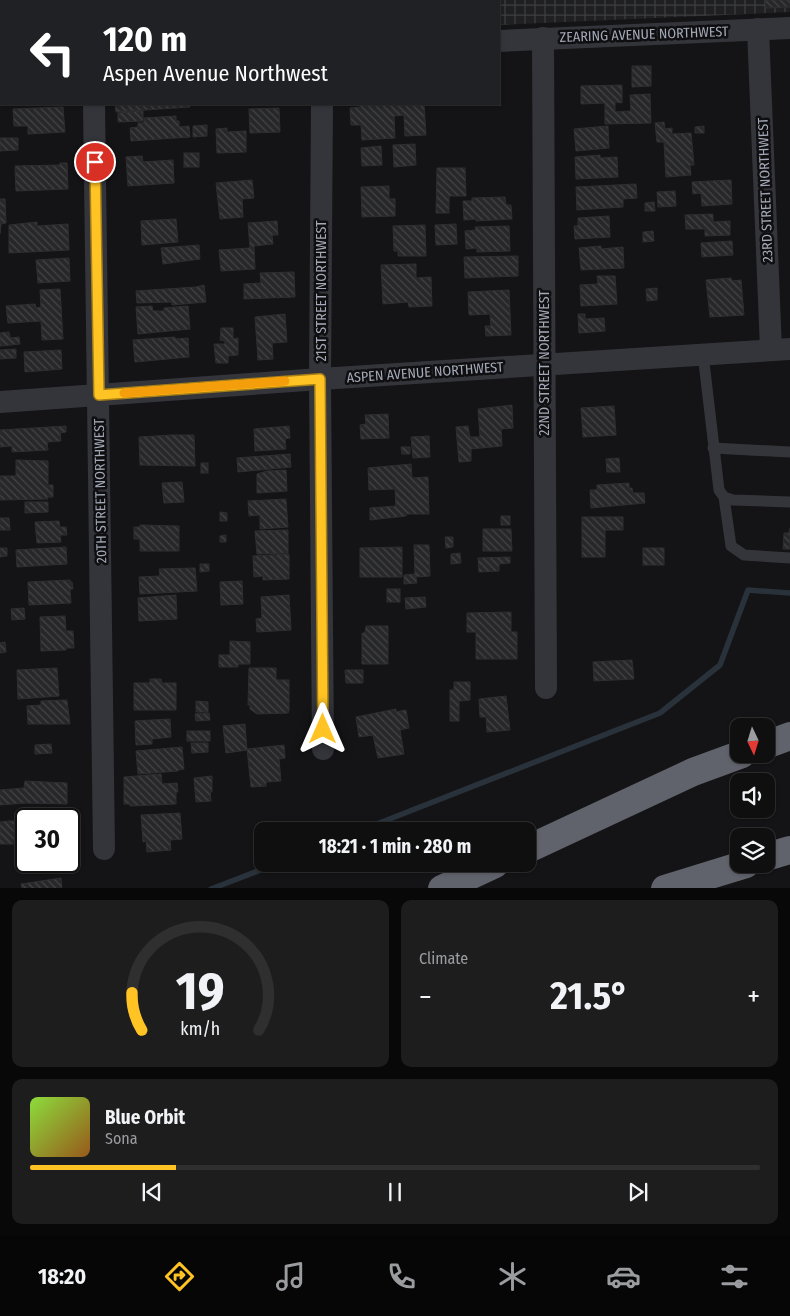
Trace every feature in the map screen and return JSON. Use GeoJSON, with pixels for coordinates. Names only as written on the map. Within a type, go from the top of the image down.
{"type":"FeatureCollection","features":[{"type":"Feature","properties":{"kind":"highway"},"geometry":{"type":"LineString","coordinates":[[775,742],[790,736]]}},
{"type":"Feature","properties":{"kind":"highway"},"geometry":{"type":"LineString","coordinates":[[536,845],[693,772],[730,758]]}},
{"type":"Feature","properties":{"kind":"highway"},"geometry":{"type":"LineString","coordinates":[[775,855],[790,850]]}},
{"type":"Feature","properties":{"kind":"highway"},"geometry":{"type":"LineString","coordinates":[[665,888],[730,869]]}},
{"type":"Feature","properties":{"kind":"highway"},"geometry":{"type":"LineString","coordinates":[[442,888],[477,872]]}},
{"type":"Feature","properties":{"kind":"street","name":"ZEARING AVENUE NORTHWEST"},"geometry":{"type":"LineString","coordinates":[[500,40],[790,28]]}},
{"type":"Feature","properties":{"kind":"street","name":"23RD STREET NORTHWEST"},"geometry":{"type":"LineString","coordinates":[[758,29],[781,349]]}},
{"type":"Feature","properties":{"kind":"street","name":"22ND STREET NORTHWEST"},"geometry":{"type":"LineString","coordinates":[[543,38],[546,688]]}},
{"type":"Feature","properties":{"kind":"street","name":"20TH STREET NORTHWEST"},"geometry":{"type":"LineString","coordinates":[[94,105],[104,849]]}},
{"type":"Feature","properties":{"kind":"street","name":"21ST STREET NORTHWEST"},"geometry":{"type":"LineString","coordinates":[[322,105],[320,379],[323,749]]}},
{"type":"Feature","properties":{"kind":"street","name":"ASPEN AVENUE NORTHWEST"},"geometry":{"type":"LineString","coordinates":[[0,402],[781,349]]}},
{"type":"Feature","properties":{"kind":"lane"},"geometry":{"type":"LineString","coordinates":[[703,354],[717,481],[719,490],[724,497],[731,546],[744,555],[790,558]]}},
{"type":"Feature","properties":{"kind":"lane"},"geometry":{"type":"LineString","coordinates":[[713,448],[790,452]]}},
{"type":"Feature","properties":{"kind":"lane"},"geometry":{"type":"LineString","coordinates":[[724,497],[733,500],[790,502]]}},
{"type":"Feature","properties":{"kind":"shaded area"},"geometry":{"type":"Polygon","coordinates":[[[500,0],[790,0],[790,12],[500,25],[500,0]]]}},
{"type":"Feature","properties":{"kind":"building"},"geometry":{"type":"Polygon","coordinates":[[[765,0],[790,0],[790,7],[766,8],[765,0]]]}},
{"type":"Feature","properties":{"kind":"building"},"geometry":{"type":"Polygon","coordinates":[[[632,66],[651,66],[651,86],[632,87],[632,66]]]}},
{"type":"Feature","properties":{"kind":"building"},"geometry":{"type":"Polygon","coordinates":[[[622,85],[622,103],[615,102],[615,112],[631,111],[630,95],[650,94],[651,123],[605,124],[605,103],[581,104],[581,86],[622,85]]]}},
{"type":"Feature","properties":{"kind":"building"},"geometry":{"type":"Polygon","coordinates":[[[115,105],[189,105],[190,107],[116,112],[115,105]]]}},
{"type":"Feature","properties":{"kind":"building"},"geometry":{"type":"Polygon","coordinates":[[[360,105],[424,105],[426,135],[405,136],[404,115],[394,116],[395,138],[362,140],[361,125],[351,125],[350,108],[360,107],[360,105]]]}},
{"type":"Feature","properties":{"kind":"building"},"geometry":{"type":"Polygon","coordinates":[[[63,107],[65,132],[28,134],[28,126],[14,126],[13,109],[63,107]]]}},
{"type":"Feature","properties":{"kind":"building"},"geometry":{"type":"Polygon","coordinates":[[[279,108],[280,132],[250,133],[249,109],[279,108]]]}},
{"type":"Feature","properties":{"kind":"building"},"geometry":{"type":"Polygon","coordinates":[[[143,111],[143,121],[118,122],[118,113],[143,111]]]}},
{"type":"Feature","properties":{"kind":"building"},"geometry":{"type":"Polygon","coordinates":[[[176,116],[176,121],[179,121],[179,127],[189,126],[190,137],[131,141],[130,128],[138,127],[138,123],[144,123],[144,118],[176,116]]]}},
{"type":"Feature","properties":{"kind":"building"},"geometry":{"type":"Polygon","coordinates":[[[664,122],[665,129],[672,128],[672,134],[691,133],[694,165],[690,165],[691,175],[666,177],[664,142],[657,142],[655,123],[664,122]]]}},
{"type":"Feature","properties":{"kind":"building"},"geometry":{"type":"Polygon","coordinates":[[[207,125],[207,136],[193,137],[193,126],[207,125]]]}},
{"type":"Feature","properties":{"kind":"building"},"geometry":{"type":"Polygon","coordinates":[[[608,126],[609,148],[576,151],[574,129],[608,126]]]}},
{"type":"Feature","properties":{"kind":"building"},"geometry":{"type":"Polygon","coordinates":[[[704,126],[704,133],[695,133],[695,127],[704,126]]]}},
{"type":"Feature","properties":{"kind":"building"},"geometry":{"type":"Polygon","coordinates":[[[227,128],[227,132],[246,131],[246,152],[217,153],[216,129],[227,128]]]}},
{"type":"Feature","properties":{"kind":"building"},"geometry":{"type":"Polygon","coordinates":[[[0,138],[18,138],[18,150],[0,151],[0,138]]]}},
{"type":"Feature","properties":{"kind":"building"},"geometry":{"type":"Polygon","coordinates":[[[415,144],[416,165],[394,167],[393,145],[415,144]]]}},
{"type":"Feature","properties":{"kind":"building"},"geometry":{"type":"Polygon","coordinates":[[[381,146],[382,165],[362,166],[361,148],[381,146]]]}},
{"type":"Feature","properties":{"kind":"building"},"geometry":{"type":"Polygon","coordinates":[[[184,153],[199,153],[199,167],[184,167],[184,153]]]}},
{"type":"Feature","properties":{"kind":"building"},"geometry":{"type":"Polygon","coordinates":[[[600,155],[600,158],[617,157],[618,177],[576,179],[575,157],[600,155]]]}},
{"type":"Feature","properties":{"kind":"building"},"geometry":{"type":"Polygon","coordinates":[[[142,156],[143,162],[173,160],[174,183],[128,186],[126,157],[142,156]]]}},
{"type":"Feature","properties":{"kind":"building"},"geometry":{"type":"Polygon","coordinates":[[[60,163],[67,163],[68,189],[16,191],[15,166],[60,165],[60,163]]]}},
{"type":"Feature","properties":{"kind":"building"},"geometry":{"type":"Polygon","coordinates":[[[437,168],[465,168],[466,196],[449,196],[449,213],[436,213],[437,168]]]}},
{"type":"Feature","properties":{"kind":"building"},"geometry":{"type":"Polygon","coordinates":[[[252,180],[254,198],[242,199],[243,217],[220,219],[216,183],[252,180]]]}},
{"type":"Feature","properties":{"kind":"building"},"geometry":{"type":"Polygon","coordinates":[[[731,180],[732,204],[702,206],[701,193],[693,194],[692,182],[731,180]]]}},
{"type":"Feature","properties":{"kind":"building"},"geometry":{"type":"Polygon","coordinates":[[[636,184],[637,198],[623,199],[623,207],[577,210],[576,187],[636,184]]]}},
{"type":"Feature","properties":{"kind":"building"},"geometry":{"type":"Polygon","coordinates":[[[389,186],[389,199],[395,199],[395,216],[362,217],[361,187],[389,186]]]}},
{"type":"Feature","properties":{"kind":"building"},"geometry":{"type":"Polygon","coordinates":[[[675,191],[676,206],[658,207],[657,192],[675,191]]]}},
{"type":"Feature","properties":{"kind":"building"},"geometry":{"type":"Polygon","coordinates":[[[505,197],[506,205],[511,205],[512,219],[464,220],[463,201],[472,201],[472,198],[505,197]]]}},
{"type":"Feature","properties":{"kind":"building"},"geometry":{"type":"Polygon","coordinates":[[[0,199],[5,199],[6,223],[1,224],[0,234],[0,199]]]}},
{"type":"Feature","properties":{"kind":"building"},"geometry":{"type":"Polygon","coordinates":[[[654,202],[655,211],[645,211],[645,203],[654,202]]]}},
{"type":"Feature","properties":{"kind":"building"},"geometry":{"type":"Polygon","coordinates":[[[713,214],[713,222],[730,221],[730,235],[705,236],[705,229],[686,229],[685,215],[713,214]]]}},
{"type":"Feature","properties":{"kind":"building"},"geometry":{"type":"Polygon","coordinates":[[[609,216],[610,237],[575,239],[574,226],[578,226],[578,218],[609,216]]]}},
{"type":"Feature","properties":{"kind":"building"},"geometry":{"type":"Polygon","coordinates":[[[176,219],[178,242],[142,245],[141,221],[176,219]]]}},
{"type":"Feature","properties":{"kind":"building"},"geometry":{"type":"Polygon","coordinates":[[[277,221],[278,235],[272,235],[273,244],[254,246],[255,269],[221,271],[219,250],[250,248],[248,223],[277,221]]]}},
{"type":"Feature","properties":{"kind":"building"},"geometry":{"type":"Polygon","coordinates":[[[37,222],[37,226],[68,224],[69,250],[9,253],[9,225],[37,222]]]}},
{"type":"Feature","properties":{"kind":"building"},"geometry":{"type":"Polygon","coordinates":[[[456,224],[457,244],[436,245],[435,225],[456,224]]]}},
{"type":"Feature","properties":{"kind":"building"},"geometry":{"type":"Polygon","coordinates":[[[425,225],[426,256],[398,256],[398,251],[394,251],[393,226],[425,225]]]}},
{"type":"Feature","properties":{"kind":"building"},"geometry":{"type":"Polygon","coordinates":[[[509,226],[510,251],[477,252],[477,248],[466,249],[465,231],[476,230],[475,227],[509,226]]]}},
{"type":"Feature","properties":{"kind":"building"},"geometry":{"type":"Polygon","coordinates":[[[653,231],[654,241],[643,242],[643,232],[653,231]]]}},
{"type":"Feature","properties":{"kind":"building"},"geometry":{"type":"Polygon","coordinates":[[[732,241],[733,255],[702,257],[701,243],[732,241]]]}},
{"type":"Feature","properties":{"kind":"building"},"geometry":{"type":"Polygon","coordinates":[[[199,245],[200,259],[163,264],[161,248],[199,245]]]}},
{"type":"Feature","properties":{"kind":"building"},"geometry":{"type":"Polygon","coordinates":[[[601,246],[601,249],[623,247],[624,268],[581,270],[579,248],[601,246]]]}},
{"type":"Feature","properties":{"kind":"building"},"geometry":{"type":"Polygon","coordinates":[[[518,256],[518,276],[465,278],[464,257],[518,256]]]}},
{"type":"Feature","properties":{"kind":"building"},"geometry":{"type":"Polygon","coordinates":[[[69,258],[70,281],[38,283],[36,260],[69,258]]]}},
{"type":"Feature","properties":{"kind":"building"},"geometry":{"type":"Polygon","coordinates":[[[416,264],[416,278],[431,277],[432,306],[409,307],[408,302],[383,304],[381,265],[416,264]]]}},
{"type":"Feature","properties":{"kind":"building"},"geometry":{"type":"Polygon","coordinates":[[[294,272],[295,297],[244,299],[244,284],[261,283],[260,273],[294,272]]]}},
{"type":"Feature","properties":{"kind":"building"},"geometry":{"type":"Polygon","coordinates":[[[597,276],[615,276],[617,304],[581,306],[580,285],[598,284],[597,276]]]}},
{"type":"Feature","properties":{"kind":"building"},"geometry":{"type":"Polygon","coordinates":[[[731,278],[732,281],[741,280],[744,315],[710,317],[706,280],[731,278]]]}},
{"type":"Feature","properties":{"kind":"building"},"geometry":{"type":"Polygon","coordinates":[[[204,285],[206,302],[172,305],[172,302],[137,303],[136,291],[204,285]]]}},
{"type":"Feature","properties":{"kind":"building"},"geometry":{"type":"Polygon","coordinates":[[[657,288],[657,300],[647,301],[646,289],[657,288]]]}},
{"type":"Feature","properties":{"kind":"building"},"geometry":{"type":"Polygon","coordinates":[[[60,289],[63,339],[42,340],[41,321],[8,323],[6,306],[35,304],[36,308],[41,307],[40,290],[60,289]]]}},
{"type":"Feature","properties":{"kind":"building"},"geometry":{"type":"Polygon","coordinates":[[[509,290],[511,335],[486,336],[485,326],[491,326],[490,314],[469,315],[468,292],[509,290]]]}},
{"type":"Feature","properties":{"kind":"building"},"geometry":{"type":"Polygon","coordinates":[[[152,306],[153,311],[164,311],[164,308],[188,306],[190,329],[138,334],[136,307],[152,306]]]}},
{"type":"Feature","properties":{"kind":"building"},"geometry":{"type":"Polygon","coordinates":[[[285,314],[287,342],[272,343],[273,359],[258,360],[255,317],[285,314]]]}},
{"type":"Feature","properties":{"kind":"building"},"geometry":{"type":"Polygon","coordinates":[[[578,314],[585,314],[585,319],[604,318],[605,331],[579,333],[578,314]]]}},
{"type":"Feature","properties":{"kind":"building"},"geometry":{"type":"Polygon","coordinates":[[[221,328],[233,328],[233,339],[238,338],[238,355],[228,356],[228,363],[216,363],[214,344],[225,344],[225,341],[220,340],[221,328]]]}},
{"type":"Feature","properties":{"kind":"building"},"geometry":{"type":"Polygon","coordinates":[[[9,332],[10,338],[19,337],[20,344],[0,346],[0,333],[9,332]]]}},
{"type":"Feature","properties":{"kind":"building"},"geometry":{"type":"Polygon","coordinates":[[[175,337],[175,339],[188,338],[189,357],[135,362],[133,340],[175,337]]]}},
{"type":"Feature","properties":{"kind":"building"},"geometry":{"type":"Polygon","coordinates":[[[16,349],[16,358],[0,359],[0,350],[16,349]]]}},
{"type":"Feature","properties":{"kind":"building"},"geometry":{"type":"Polygon","coordinates":[[[61,350],[62,369],[25,372],[24,352],[61,350]]]}},
{"type":"Feature","properties":{"kind":"building"},"geometry":{"type":"Polygon","coordinates":[[[512,405],[513,428],[501,429],[502,446],[471,449],[471,461],[459,462],[456,427],[468,426],[470,437],[480,437],[478,409],[512,405]]]}},
{"type":"Feature","properties":{"kind":"building"},"geometry":{"type":"Polygon","coordinates":[[[614,406],[616,435],[583,437],[581,408],[614,406]]]}},
{"type":"Feature","properties":{"kind":"building"},"geometry":{"type":"Polygon","coordinates":[[[388,414],[389,438],[361,439],[360,425],[366,424],[365,415],[388,414]]]}},
{"type":"Feature","properties":{"kind":"building"},"geometry":{"type":"Polygon","coordinates":[[[66,426],[66,432],[60,433],[61,441],[47,442],[48,450],[12,452],[12,446],[0,447],[0,430],[66,426]]]}},
{"type":"Feature","properties":{"kind":"building"},"geometry":{"type":"Polygon","coordinates":[[[289,426],[290,438],[285,439],[286,449],[255,451],[254,429],[289,426]]]}},
{"type":"Feature","properties":{"kind":"building"},"geometry":{"type":"Polygon","coordinates":[[[194,435],[195,466],[140,465],[139,437],[194,435]]]}},
{"type":"Feature","properties":{"kind":"building"},"geometry":{"type":"Polygon","coordinates":[[[429,436],[430,457],[413,458],[411,437],[429,436]]]}},
{"type":"Feature","properties":{"kind":"building"},"geometry":{"type":"Polygon","coordinates":[[[401,447],[410,447],[410,454],[402,454],[401,447]]]}},
{"type":"Feature","properties":{"kind":"building"},"geometry":{"type":"Polygon","coordinates":[[[290,454],[291,467],[238,472],[237,458],[290,454]]]}},
{"type":"Feature","properties":{"kind":"building"},"geometry":{"type":"Polygon","coordinates":[[[619,458],[620,472],[607,472],[606,459],[619,458]]]}},
{"type":"Feature","properties":{"kind":"building"},"geometry":{"type":"Polygon","coordinates":[[[16,460],[48,461],[48,485],[53,485],[53,497],[47,497],[48,499],[0,500],[0,476],[16,476],[16,460]]]}},
{"type":"Feature","properties":{"kind":"building"},"geometry":{"type":"Polygon","coordinates":[[[201,463],[208,463],[208,473],[201,473],[201,463]]]}},
{"type":"Feature","properties":{"kind":"building"},"geometry":{"type":"Polygon","coordinates":[[[411,464],[412,478],[428,477],[429,514],[406,514],[406,516],[370,520],[370,508],[396,506],[395,489],[369,490],[368,468],[411,464]]]}},
{"type":"Feature","properties":{"kind":"building"},"geometry":{"type":"Polygon","coordinates":[[[286,470],[287,491],[257,493],[257,474],[267,471],[286,470]]]}},
{"type":"Feature","properties":{"kind":"building"},"geometry":{"type":"Polygon","coordinates":[[[182,482],[184,502],[164,503],[162,483],[182,482]]]}},
{"type":"Feature","properties":{"kind":"building"},"geometry":{"type":"Polygon","coordinates":[[[629,483],[629,488],[632,488],[633,493],[644,493],[645,503],[591,508],[590,490],[597,490],[597,485],[629,483]]]}},
{"type":"Feature","properties":{"kind":"building"},"geometry":{"type":"Polygon","coordinates":[[[286,499],[288,527],[260,529],[260,515],[249,516],[248,501],[286,499]]]}},
{"type":"Feature","properties":{"kind":"building"},"geometry":{"type":"Polygon","coordinates":[[[25,502],[48,502],[48,512],[25,513],[25,502]]]}},
{"type":"Feature","properties":{"kind":"building"},"geometry":{"type":"Polygon","coordinates":[[[220,512],[227,513],[227,521],[220,521],[220,512]]]}},
{"type":"Feature","properties":{"kind":"building"},"geometry":{"type":"Polygon","coordinates":[[[501,516],[510,516],[510,525],[501,525],[501,516]]]}},
{"type":"Feature","properties":{"kind":"building"},"geometry":{"type":"Polygon","coordinates":[[[582,517],[623,517],[623,530],[605,530],[605,557],[582,557],[582,517]]]}},
{"type":"Feature","properties":{"kind":"building"},"geometry":{"type":"Polygon","coordinates":[[[0,518],[9,518],[10,530],[0,530],[0,518]]]}},
{"type":"Feature","properties":{"kind":"building"},"geometry":{"type":"Polygon","coordinates":[[[59,521],[60,527],[66,527],[67,535],[60,535],[61,542],[37,543],[35,522],[59,521]]]}},
{"type":"Feature","properties":{"kind":"building"},"geometry":{"type":"Polygon","coordinates":[[[140,525],[179,526],[179,551],[140,551],[140,539],[134,539],[134,527],[140,527],[140,525]]]}},
{"type":"Feature","properties":{"kind":"building"},"geometry":{"type":"Polygon","coordinates":[[[790,528],[790,549],[783,549],[784,533],[789,533],[790,528]]]}},
{"type":"Feature","properties":{"kind":"building"},"geometry":{"type":"Polygon","coordinates":[[[483,529],[511,529],[512,551],[483,551],[483,529]]]}},
{"type":"Feature","properties":{"kind":"building"},"geometry":{"type":"Polygon","coordinates":[[[288,530],[288,553],[257,554],[255,531],[288,530]]]}},
{"type":"Feature","properties":{"kind":"building"},"geometry":{"type":"Polygon","coordinates":[[[226,535],[226,542],[220,542],[220,536],[226,535]]]}},
{"type":"Feature","properties":{"kind":"building"},"geometry":{"type":"Polygon","coordinates":[[[445,537],[453,537],[453,547],[446,548],[445,537]]]}},
{"type":"Feature","properties":{"kind":"building"},"geometry":{"type":"Polygon","coordinates":[[[414,545],[429,545],[430,576],[415,577],[414,545]]]}},
{"type":"Feature","properties":{"kind":"building"},"geometry":{"type":"Polygon","coordinates":[[[66,547],[67,564],[17,567],[16,550],[66,547]]]}},
{"type":"Feature","properties":{"kind":"building"},"geometry":{"type":"Polygon","coordinates":[[[402,547],[402,577],[360,577],[360,548],[402,547]]]}},
{"type":"Feature","properties":{"kind":"building"},"geometry":{"type":"Polygon","coordinates":[[[0,548],[7,548],[7,556],[0,557],[0,548]]]}},
{"type":"Feature","properties":{"kind":"building"},"geometry":{"type":"Polygon","coordinates":[[[643,548],[664,548],[664,565],[643,565],[643,548]]]}},
{"type":"Feature","properties":{"kind":"building"},"geometry":{"type":"Polygon","coordinates":[[[460,553],[461,563],[451,564],[451,554],[460,553]]]}},
{"type":"Feature","properties":{"kind":"building"},"geometry":{"type":"Polygon","coordinates":[[[289,554],[289,579],[263,580],[263,576],[254,577],[253,556],[289,554]]]}},
{"type":"Feature","properties":{"kind":"building"},"geometry":{"type":"Polygon","coordinates":[[[510,557],[510,563],[499,564],[499,571],[479,572],[478,558],[510,557]]]}},
{"type":"Feature","properties":{"kind":"building"},"geometry":{"type":"Polygon","coordinates":[[[200,564],[209,564],[209,571],[200,572],[200,564]]]}},
{"type":"Feature","properties":{"kind":"building"},"geometry":{"type":"Polygon","coordinates":[[[195,568],[197,591],[140,594],[139,577],[160,576],[159,569],[195,568]]]}},
{"type":"Feature","properties":{"kind":"building"},"geometry":{"type":"Polygon","coordinates":[[[415,574],[417,583],[404,584],[404,575],[415,574]]]}},
{"type":"Feature","properties":{"kind":"building"},"geometry":{"type":"Polygon","coordinates":[[[70,580],[73,589],[70,589],[71,603],[29,605],[28,582],[70,580]]]}},
{"type":"Feature","properties":{"kind":"building"},"geometry":{"type":"Polygon","coordinates":[[[242,581],[243,604],[221,605],[220,582],[242,581]]]}},
{"type":"Feature","properties":{"kind":"building"},"geometry":{"type":"Polygon","coordinates":[[[387,589],[400,589],[400,602],[387,602],[387,589]]]}},
{"type":"Feature","properties":{"kind":"building"},"geometry":{"type":"Polygon","coordinates":[[[176,595],[177,619],[139,621],[138,598],[176,595]]]}},
{"type":"Feature","properties":{"kind":"building"},"geometry":{"type":"Polygon","coordinates":[[[289,595],[291,630],[257,632],[256,619],[262,618],[261,597],[289,595]]]}},
{"type":"Feature","properties":{"kind":"building"},"geometry":{"type":"Polygon","coordinates":[[[425,597],[426,607],[406,609],[405,598],[425,597]]]}},
{"type":"Feature","properties":{"kind":"building"},"geometry":{"type":"Polygon","coordinates":[[[24,608],[25,619],[12,620],[11,609],[24,608]]]}},
{"type":"Feature","properties":{"kind":"building"},"geometry":{"type":"Polygon","coordinates":[[[511,612],[511,632],[517,632],[517,659],[476,659],[476,632],[467,632],[467,613],[511,612]]]}},
{"type":"Feature","properties":{"kind":"building"},"geometry":{"type":"Polygon","coordinates":[[[65,616],[66,631],[73,631],[74,648],[41,651],[40,617],[65,616]]]}},
{"type":"Feature","properties":{"kind":"building"},"geometry":{"type":"Polygon","coordinates":[[[366,626],[388,626],[388,664],[362,664],[362,633],[365,633],[366,626]]]}},
{"type":"Feature","properties":{"kind":"building"},"geometry":{"type":"Polygon","coordinates":[[[230,641],[250,642],[250,664],[238,664],[238,667],[219,667],[219,655],[230,655],[230,641]]]}},
{"type":"Feature","properties":{"kind":"building"},"geometry":{"type":"Polygon","coordinates":[[[5,642],[6,652],[0,653],[0,643],[5,642]]]}},
{"type":"Feature","properties":{"kind":"building"},"geometry":{"type":"Polygon","coordinates":[[[632,660],[634,679],[594,681],[593,662],[632,660]]]}},
{"type":"Feature","properties":{"kind":"building"},"geometry":{"type":"Polygon","coordinates":[[[57,668],[59,696],[18,699],[17,670],[57,668]]]}},
{"type":"Feature","properties":{"kind":"building"},"geometry":{"type":"Polygon","coordinates":[[[249,668],[276,668],[276,680],[289,680],[288,713],[257,714],[250,709],[250,705],[248,705],[249,668]]]}},
{"type":"Feature","properties":{"kind":"building"},"geometry":{"type":"Polygon","coordinates":[[[345,670],[363,670],[363,683],[346,683],[345,670]]]}},
{"type":"Feature","properties":{"kind":"building"},"geometry":{"type":"Polygon","coordinates":[[[150,679],[161,679],[162,683],[176,683],[176,710],[134,710],[134,683],[150,683],[150,679]]]}},
{"type":"Feature","properties":{"kind":"building"},"geometry":{"type":"Polygon","coordinates":[[[454,682],[470,682],[470,700],[459,701],[459,721],[450,721],[450,690],[454,690],[454,682]]]}},
{"type":"Feature","properties":{"kind":"building"},"geometry":{"type":"Polygon","coordinates":[[[506,696],[510,730],[487,732],[486,717],[480,717],[479,699],[506,696]]]}},
{"type":"Feature","properties":{"kind":"building"},"geometry":{"type":"Polygon","coordinates":[[[67,700],[70,724],[28,724],[27,706],[41,705],[41,701],[67,700]]]}},
{"type":"Feature","properties":{"kind":"building"},"geometry":{"type":"Polygon","coordinates":[[[196,701],[208,702],[208,712],[196,712],[196,701]]]}},
{"type":"Feature","properties":{"kind":"building"},"geometry":{"type":"Polygon","coordinates":[[[396,709],[396,712],[406,710],[409,728],[400,730],[404,754],[378,758],[373,735],[359,737],[356,717],[396,709]]]}},
{"type":"Feature","properties":{"kind":"building"},"geometry":{"type":"Polygon","coordinates":[[[209,713],[210,720],[196,721],[195,714],[209,713]]]}},
{"type":"Feature","properties":{"kind":"building"},"geometry":{"type":"Polygon","coordinates":[[[170,719],[171,737],[152,739],[152,744],[136,745],[135,721],[170,719]]]}},
{"type":"Feature","properties":{"kind":"building"},"geometry":{"type":"Polygon","coordinates":[[[245,724],[247,750],[226,753],[223,726],[245,724]]]}},
{"type":"Feature","properties":{"kind":"building"},"geometry":{"type":"Polygon","coordinates":[[[187,731],[210,731],[210,741],[187,741],[187,731]]]}},
{"type":"Feature","properties":{"kind":"building"},"geometry":{"type":"Polygon","coordinates":[[[191,743],[208,743],[208,752],[192,753],[191,743]]]}},
{"type":"Feature","properties":{"kind":"building"},"geometry":{"type":"Polygon","coordinates":[[[51,744],[52,753],[35,754],[35,745],[51,744]]]}},
{"type":"Feature","properties":{"kind":"building"},"geometry":{"type":"Polygon","coordinates":[[[284,745],[285,758],[279,759],[281,781],[266,782],[266,786],[251,787],[247,749],[284,745]]]}},
{"type":"Feature","properties":{"kind":"building"},"geometry":{"type":"Polygon","coordinates":[[[182,747],[184,769],[138,774],[136,751],[182,747]]]}},
{"type":"Feature","properties":{"kind":"building"},"geometry":{"type":"Polygon","coordinates":[[[161,774],[162,784],[177,783],[176,804],[130,806],[130,804],[124,804],[124,777],[161,774]]]}},
{"type":"Feature","properties":{"kind":"building"},"geometry":{"type":"Polygon","coordinates":[[[212,776],[211,801],[196,802],[194,778],[212,776]]]}},
{"type":"Feature","properties":{"kind":"building"},"geometry":{"type":"Polygon","coordinates":[[[25,781],[67,783],[67,804],[25,803],[0,805],[0,790],[24,788],[25,781]]]}},
{"type":"Feature","properties":{"kind":"building"},"geometry":{"type":"Polygon","coordinates":[[[180,813],[182,839],[170,840],[171,850],[147,852],[146,841],[143,842],[141,815],[180,813]]]}},
{"type":"Feature","properties":{"kind":"building"},"geometry":{"type":"Polygon","coordinates":[[[15,821],[15,844],[0,844],[0,822],[15,821]]]}},
{"type":"Feature","properties":{"kind":"building"},"geometry":{"type":"Polygon","coordinates":[[[61,878],[62,888],[22,888],[21,884],[61,878]]]}},
{"type":"Feature","properties":{"kind":"waterway"},"geometry":{"type":"LineString","coordinates":[[382,822],[660,713],[720,665],[748,590],[790,593]]}},
{"type":"Feature","properties":{"kind":"waterway"},"geometry":{"type":"LineString","coordinates":[[214,888],[255,872]]}},
{"type":"Feature","properties":{"kind":"slow traffic"},"geometry":{"type":"LineString","coordinates":[[124,393],[285,381]]}},
{"type":"Feature","properties":{"kind":"route"},"geometry":{"type":"LineString","coordinates":[[95,162],[99,395],[320,379],[323,729]]}}]}
